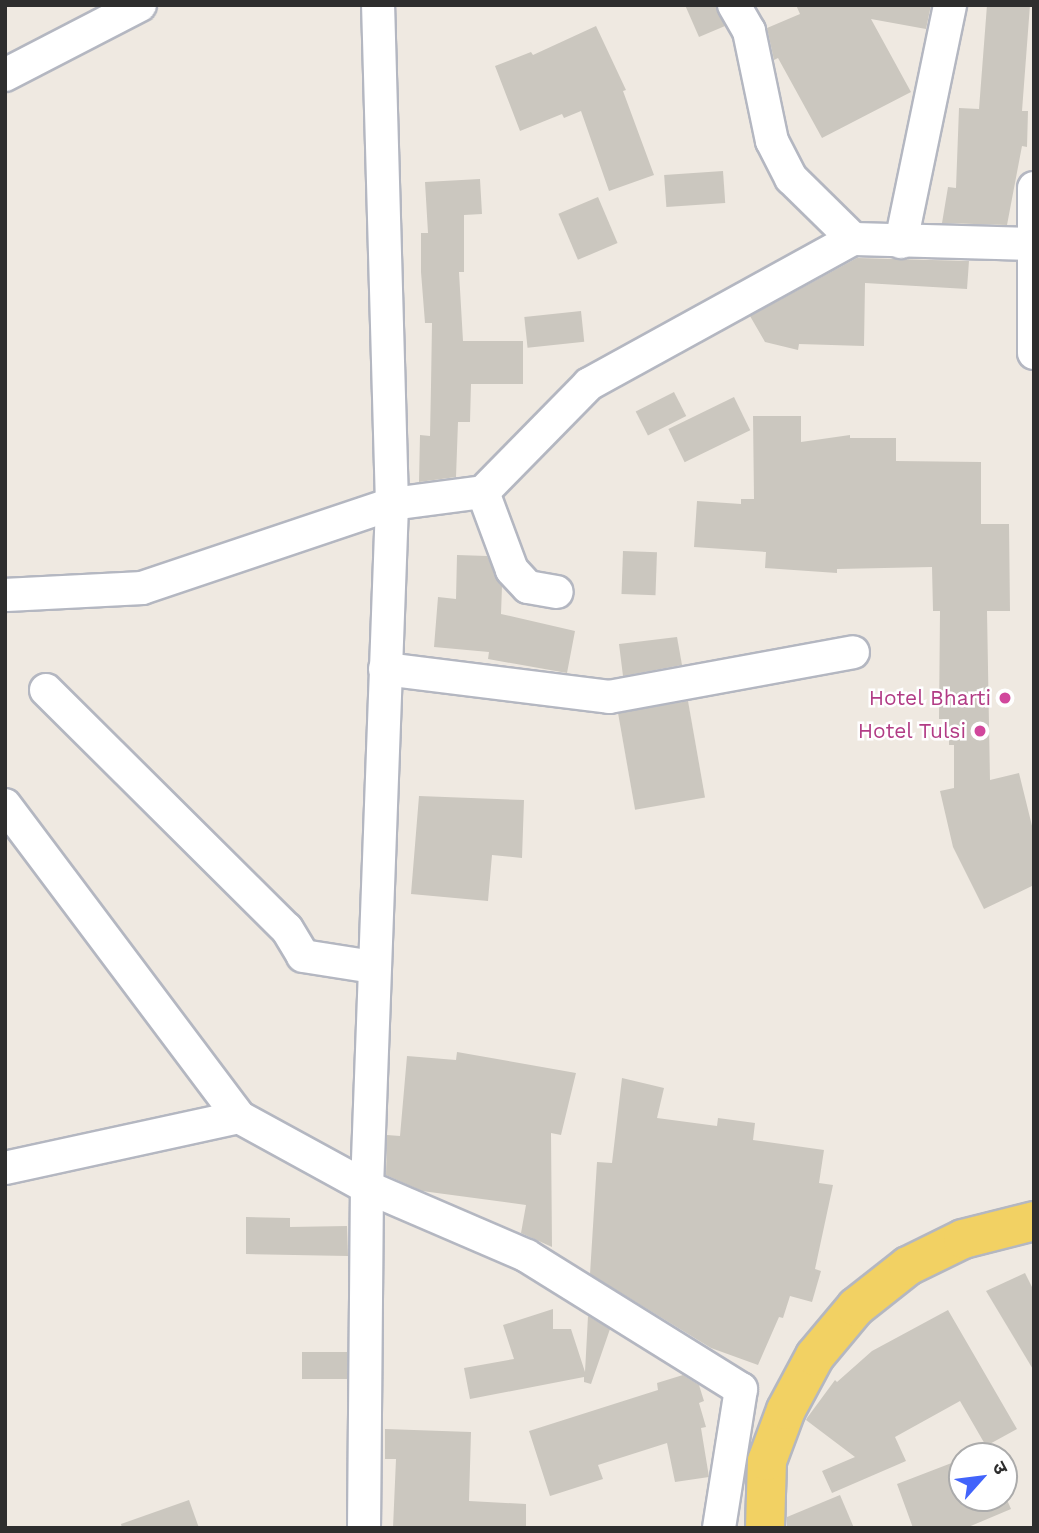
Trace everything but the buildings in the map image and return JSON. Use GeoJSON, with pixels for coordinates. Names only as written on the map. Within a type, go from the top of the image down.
{"type":"FeatureCollection","features":[{"type":"Feature","properties":{"kind":"main road"},"geometry":{"type":"LineString","coordinates":[[765,1528],[767,1461],[786,1410],[815,1356],[856,1307],[908,1266],[963,1239],[1034,1221]]}},
{"type":"Feature","properties":{"kind":"street"},"geometry":{"type":"LineString","coordinates":[[5,75],[140,5]]}},
{"type":"Feature","properties":{"kind":"street"},"geometry":{"type":"LineString","coordinates":[[364,1528],[367,1187],[373,967],[392,504],[378,5]]}},
{"type":"Feature","properties":{"kind":"street"},"geometry":{"type":"LineString","coordinates":[[734,5],[749,31],[772,141],[791,178],[853,239]]}},
{"type":"Feature","properties":{"kind":"street"},"geometry":{"type":"LineString","coordinates":[[901,242],[950,5]]}},
{"type":"Feature","properties":{"kind":"street"},"geometry":{"type":"LineString","coordinates":[[1034,188],[1034,353]]}},
{"type":"Feature","properties":{"kind":"street"},"geometry":{"type":"LineString","coordinates":[[5,595],[142,587],[392,504],[483,492],[589,384],[853,239],[1033,244]]}},
{"type":"Feature","properties":{"kind":"street"},"geometry":{"type":"LineString","coordinates":[[483,492],[512,570],[528,587],[557,592]]}},
{"type":"Feature","properties":{"kind":"street"},"geometry":{"type":"LineString","coordinates":[[385,668],[609,696],[853,652]]}},
{"type":"Feature","properties":{"kind":"street"},"geometry":{"type":"LineString","coordinates":[[46,690],[287,929],[303,956],[373,967]]}},
{"type":"Feature","properties":{"kind":"street"},"geometry":{"type":"LineString","coordinates":[[5,805],[239,1117],[367,1187],[527,1256],[741,1389],[719,1528]]}},
{"type":"Feature","properties":{"kind":"street"},"geometry":{"type":"LineString","coordinates":[[5,1168],[239,1117]]}},
{"type":"Feature","properties":{"kind":"place","name":"Hotel Bharti"},"geometry":{"type":"Point","coordinates":[1005,698]}},
{"type":"Feature","properties":{"kind":"place","name":"Hotel Tulsi"},"geometry":{"type":"Point","coordinates":[980,731]}}]}
